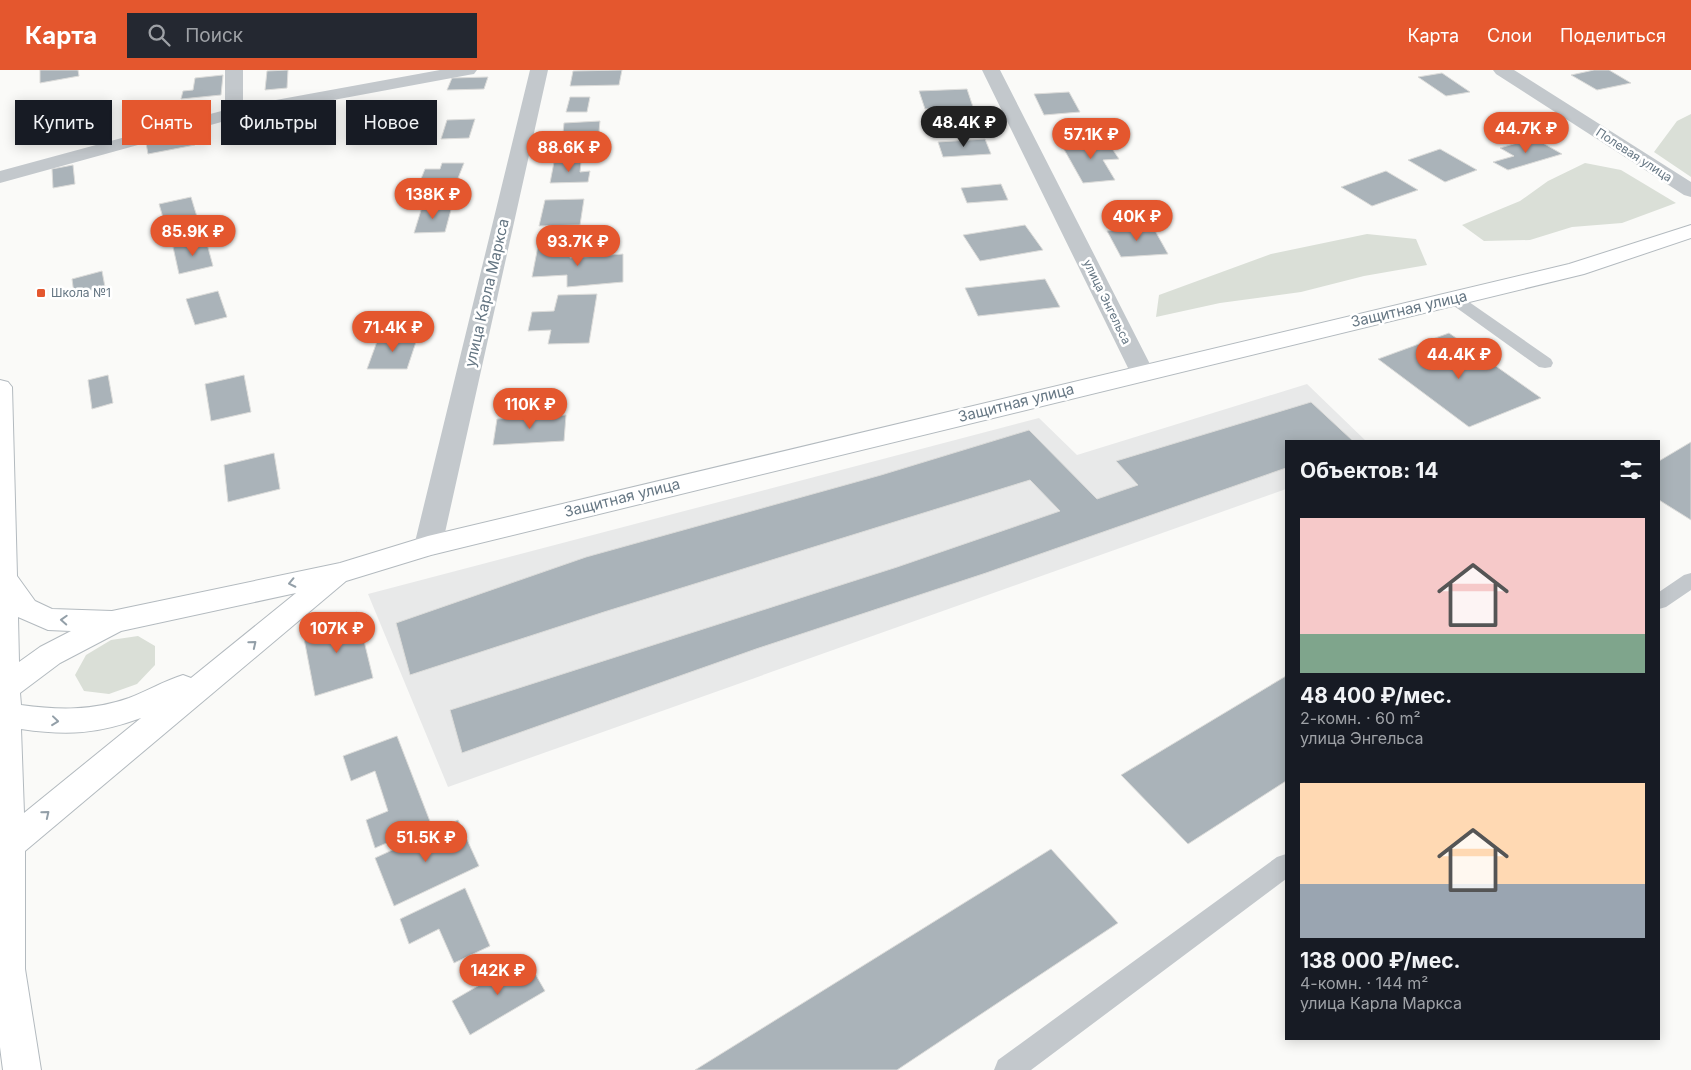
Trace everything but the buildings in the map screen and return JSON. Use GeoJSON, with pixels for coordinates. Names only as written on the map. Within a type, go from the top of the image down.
{"type":"FeatureCollection","features":[{"type":"Feature","properties":{"kind":"main road","name":"Защитная улица"},"geometry":{"type":"LineString","coordinates":[[112,622],[340,573],[428,546],[1142,372],[1576,269],[1691,231]]}},
{"type":"Feature","properties":{"kind":"main road"},"geometry":{"type":"LineString","coordinates":[[0,387],[8,845],[4,973],[22,1070]]}},
{"type":"Feature","properties":{"kind":"main road"},"geometry":{"type":"LineString","coordinates":[[8,845],[340,573]]}},
{"type":"Feature","properties":{"kind":"main road"},"geometry":{"type":"LineString","coordinates":[[3,577],[25,608],[48,619],[112,622]]}},
{"type":"Feature","properties":{"kind":"main road"},"geometry":{"type":"LineString","coordinates":[[6,702],[50,655],[112,622]]}},
{"type":"Feature","properties":{"kind":"main road"},"geometry":{"type":"LineString","coordinates":[[6,702],[66,722],[100,719],[148,705],[226,666]]}},
{"type":"Feature","properties":{"kind":"street"},"geometry":{"type":"LineString","coordinates":[[234,70],[234,100]]}},
{"type":"Feature","properties":{"kind":"street"},"geometry":{"type":"LineString","coordinates":[[305,100],[468,70]]}},
{"type":"Feature","properties":{"kind":"street","name":"улица Карла Маркса"},"geometry":{"type":"LineString","coordinates":[[428,546],[538,70]]}},
{"type":"Feature","properties":{"kind":"street","name":"улица Энгельса"},"geometry":{"type":"LineString","coordinates":[[991,70],[1142,372]]}},
{"type":"Feature","properties":{"kind":"street","name":"Полевая улица"},"geometry":{"type":"LineString","coordinates":[[1502,70],[1691,191]]}},
{"type":"Feature","properties":{"kind":"street"},"geometry":{"type":"LineString","coordinates":[[0,177],[221,117]]}},
{"type":"Feature","properties":{"kind":"lane"},"geometry":{"type":"LineString","coordinates":[[1453,298],[1545,363]]}},
{"type":"Feature","properties":{"kind":"lane"},"geometry":{"type":"LineString","coordinates":[[1660,601],[1691,580]]}},
{"type":"Feature","properties":{"kind":"lane"},"geometry":{"type":"LineString","coordinates":[[1008,1070],[1285,866]]}},
{"type":"Feature","properties":{"kind":"shaded area"},"geometry":{"type":"Polygon","coordinates":[[[1691,114],[1691,177],[1654,152],[1677,121],[1691,114]]]}},
{"type":"Feature","properties":{"kind":"shaded area"},"geometry":{"type":"Polygon","coordinates":[[[1585,163],[1621,170],[1676,203],[1622,223],[1572,227],[1530,240],[1484,241],[1462,225],[1520,201],[1548,181],[1585,163]]]}},
{"type":"Feature","properties":{"kind":"shaded area"},"geometry":{"type":"Polygon","coordinates":[[[1367,234],[1416,239],[1427,265],[1364,276],[1301,292],[1220,303],[1156,317],[1159,295],[1271,254],[1367,234]]]}},
{"type":"Feature","properties":{"kind":"shaded area"},"geometry":{"type":"Polygon","coordinates":[[[1307,384],[1365,440],[1285,440],[1285,489],[448,787],[368,594],[1039,418],[1077,455],[1307,384]]]}},
{"type":"Feature","properties":{"kind":"shaded area"},"geometry":{"type":"Polygon","coordinates":[[[138,636],[155,646],[155,665],[137,684],[109,694],[84,691],[75,675],[86,655],[111,640],[138,636]]]}},
{"type":"Feature","properties":{"kind":"place","name":"Школа №1"},"geometry":{"type":"Point","coordinates":[41,293]}}]}
